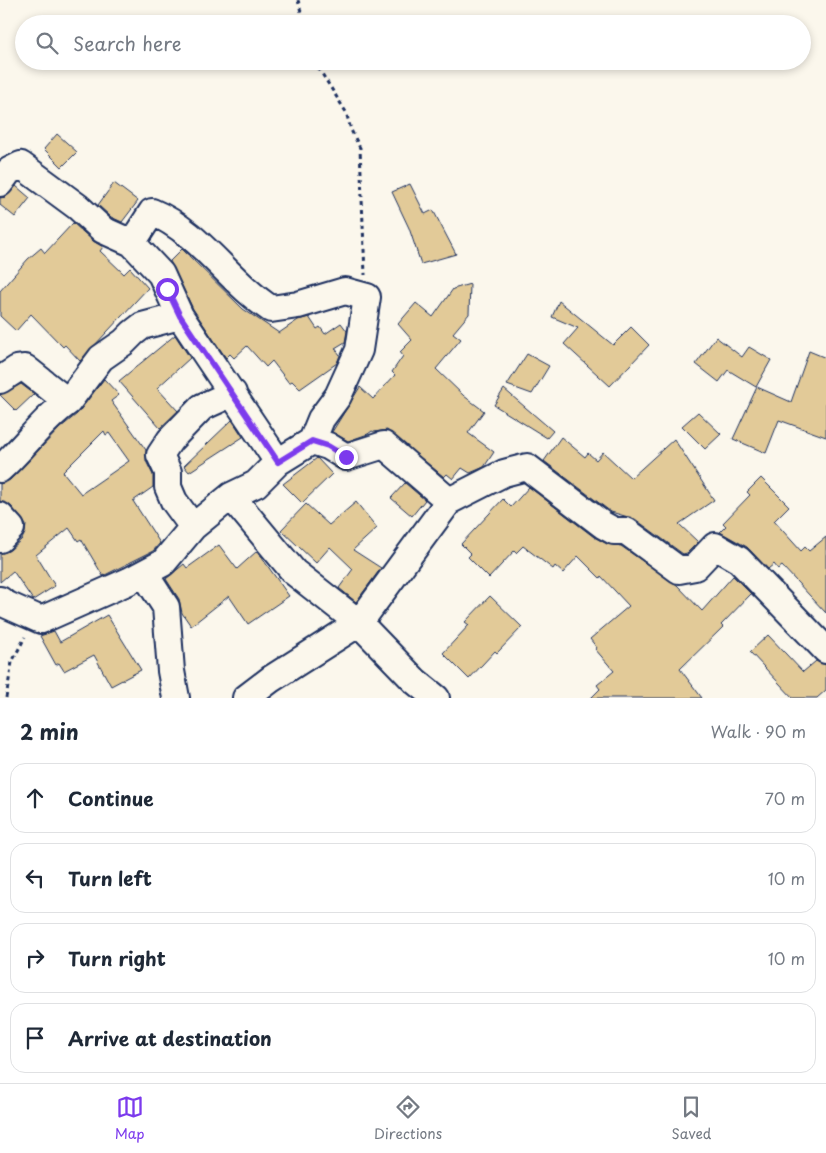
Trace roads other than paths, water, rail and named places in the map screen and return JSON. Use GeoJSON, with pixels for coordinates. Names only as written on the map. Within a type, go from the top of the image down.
{"type":"FeatureCollection","features":[{"type":"Feature","properties":{"kind":"street"},"geometry":{"type":"LineString","coordinates":[[0,183],[9,171],[21,165],[78,207],[103,230],[132,243],[161,274],[180,316],[278,462]]}},
{"type":"Feature","properties":{"kind":"street"},"geometry":{"type":"LineString","coordinates":[[0,600],[41,620],[144,574],[163,563],[193,527],[231,496],[256,484],[278,462],[312,441],[321,419],[338,396],[359,350],[367,297],[345,291],[298,305],[271,309],[240,286],[188,234],[164,217],[152,212],[132,243]]}},
{"type":"Feature","properties":{"kind":"street"},"geometry":{"type":"LineString","coordinates":[[0,469],[19,452],[54,412],[68,402],[101,358],[124,342],[142,326],[180,316]]}},
{"type":"Feature","properties":{"kind":"street"},"geometry":{"type":"LineString","coordinates":[[0,380],[18,369],[24,368],[68,402]]}},
{"type":"Feature","properties":{"kind":"street"},"geometry":{"type":"LineString","coordinates":[[193,527],[174,501],[168,487],[168,472],[160,455],[170,440],[202,407],[233,393]]}},
{"type":"Feature","properties":{"kind":"street"},"geometry":{"type":"LineString","coordinates":[[312,441],[328,446],[346,457],[384,445],[448,501]]}},
{"type":"Feature","properties":{"kind":"street"},"geometry":{"type":"LineString","coordinates":[[246,698],[271,679],[359,623],[448,501],[504,473],[526,467],[603,525],[614,531],[626,530],[679,570],[695,567],[715,546],[739,560],[826,650]]}},
{"type":"Feature","properties":{"kind":"street"},"geometry":{"type":"LineString","coordinates":[[231,496],[294,572],[359,623],[415,681],[436,698]]}},
{"type":"Feature","properties":{"kind":"street"},"geometry":{"type":"LineString","coordinates":[[0,516],[11,528],[0,539]]}},
{"type":"Feature","properties":{"kind":"street"},"geometry":{"type":"LineString","coordinates":[[144,574],[166,607],[171,671],[176,698]]}}]}
